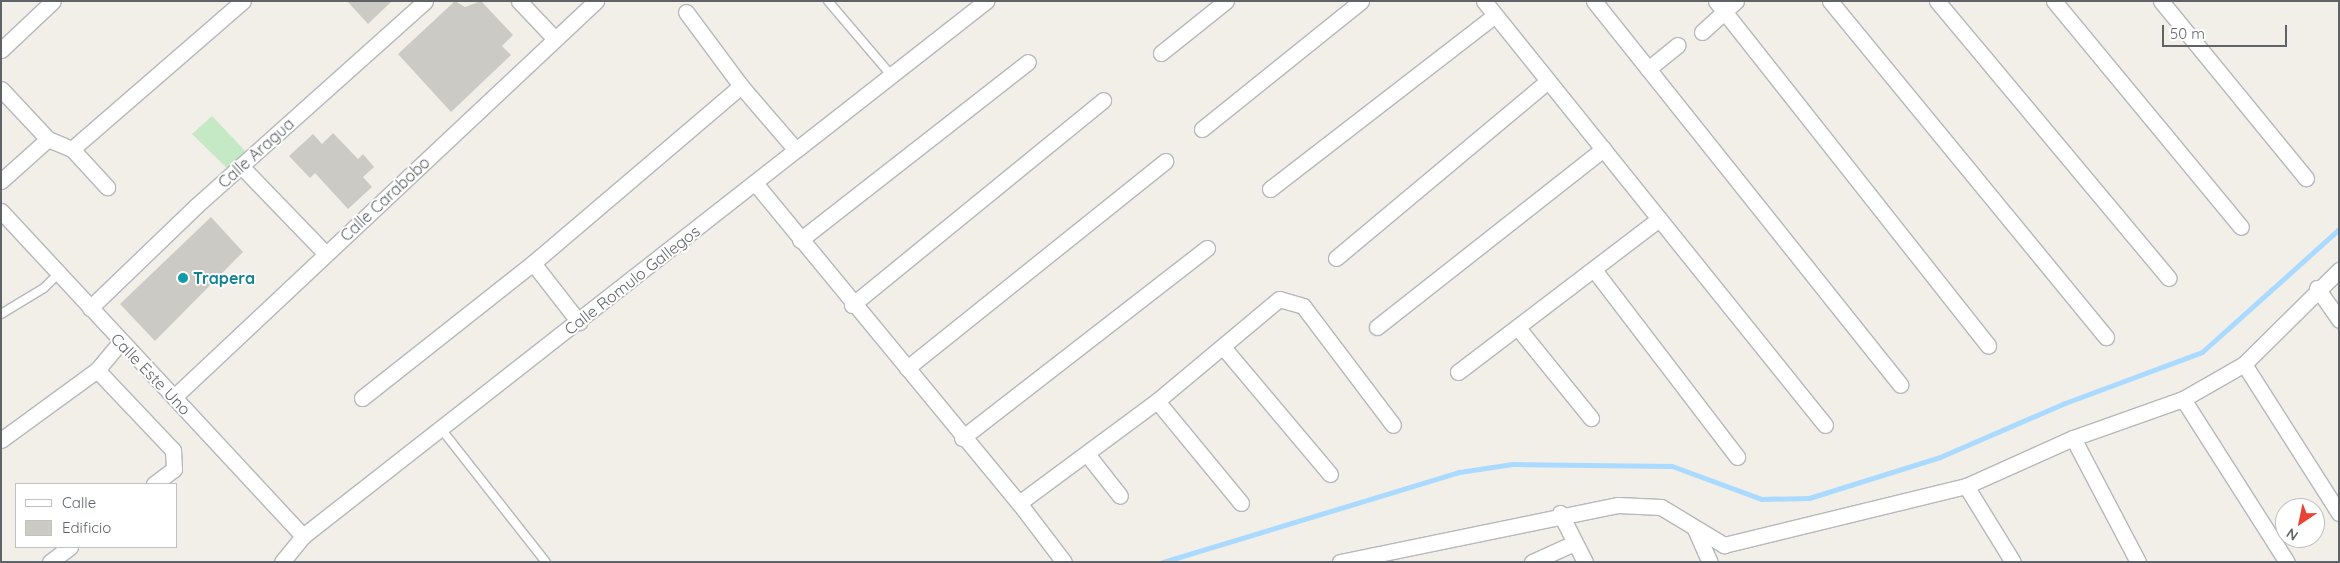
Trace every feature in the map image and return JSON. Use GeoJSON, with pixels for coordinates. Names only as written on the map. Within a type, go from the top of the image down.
{"type":"FeatureCollection","features":[{"type":"Feature","properties":{"kind":"street"},"geometry":{"type":"LineString","coordinates":[[1,50],[53,1]]}},
{"type":"Feature","properties":{"kind":"street"},"geometry":{"type":"LineString","coordinates":[[72,149],[243,1]]}},
{"type":"Feature","properties":{"kind":"street","name":"Calle Aragua"},"geometry":{"type":"LineString","coordinates":[[90,308],[241,166],[424,1]]}},
{"type":"Feature","properties":{"kind":"street"},"geometry":{"type":"LineString","coordinates":[[519,1],[555,39]]}},
{"type":"Feature","properties":{"kind":"street","name":"Calle Carabobo"},"geometry":{"type":"LineString","coordinates":[[174,398],[596,1]]}},
{"type":"Feature","properties":{"kind":"street","name":"Calle Romulo Gallegos"},"geometry":{"type":"LineString","coordinates":[[282,562],[303,536],[580,322],[986,1]]}},
{"type":"Feature","properties":{"kind":"street"},"geometry":{"type":"LineString","coordinates":[[1161,53],[1226,1]]}},
{"type":"Feature","properties":{"kind":"street"},"geometry":{"type":"LineString","coordinates":[[1202,129],[1361,1]]}},
{"type":"Feature","properties":{"kind":"street"},"geometry":{"type":"LineString","coordinates":[[1484,1],[1825,424]]}},
{"type":"Feature","properties":{"kind":"street"},"geometry":{"type":"LineString","coordinates":[[1594,1],[1900,385]]}},
{"type":"Feature","properties":{"kind":"street"},"geometry":{"type":"LineString","coordinates":[[1830,1],[2106,336]]}},
{"type":"Feature","properties":{"kind":"street"},"geometry":{"type":"LineString","coordinates":[[1937,1],[2169,278]]}},
{"type":"Feature","properties":{"kind":"street"},"geometry":{"type":"LineString","coordinates":[[2054,1],[2241,227]]}},
{"type":"Feature","properties":{"kind":"street"},"geometry":{"type":"LineString","coordinates":[[2161,1],[2306,178]]}},
{"type":"Feature","properties":{"kind":"street"},"geometry":{"type":"LineString","coordinates":[[1702,32],[1725,4],[1988,345]]}},
{"type":"Feature","properties":{"kind":"street"},"geometry":{"type":"LineString","coordinates":[[686,12],[741,86],[796,150]]}},
{"type":"Feature","properties":{"kind":"street"},"geometry":{"type":"LineString","coordinates":[[1270,189],[1495,15]]}},
{"type":"Feature","properties":{"kind":"street"},"geometry":{"type":"LineString","coordinates":[[1648,69],[1678,45]]}},
{"type":"Feature","properties":{"kind":"street"},"geometry":{"type":"LineString","coordinates":[[800,240],[1028,62]]}},
{"type":"Feature","properties":{"kind":"street"},"geometry":{"type":"LineString","coordinates":[[1336,258],[1548,80]]}},
{"type":"Feature","properties":{"kind":"street"},"geometry":{"type":"LineString","coordinates":[[362,398],[533,263],[741,86]]}},
{"type":"Feature","properties":{"kind":"street"},"geometry":{"type":"LineString","coordinates":[[1,89],[48,138],[72,149],[108,188]]}},
{"type":"Feature","properties":{"kind":"street"},"geometry":{"type":"LineString","coordinates":[[852,305],[1103,100]]}},
{"type":"Feature","properties":{"kind":"street"},"geometry":{"type":"LineString","coordinates":[[1,181],[48,138]]}},
{"type":"Feature","properties":{"kind":"street"},"geometry":{"type":"LineString","coordinates":[[1377,327],[1603,149]]}},
{"type":"Feature","properties":{"kind":"street"},"geometry":{"type":"LineString","coordinates":[[907,368],[1166,161]]}},
{"type":"Feature","properties":{"kind":"street"},"geometry":{"type":"LineString","coordinates":[[241,166],[326,254]]}},
{"type":"Feature","properties":{"kind":"street"},"geometry":{"type":"LineString","coordinates":[[755,183],[852,305],[907,368],[962,438],[1019,503],[1064,562]]}},
{"type":"Feature","properties":{"kind":"street","name":"Calle Este Uno"},"geometry":{"type":"LineString","coordinates":[[1,212],[60,272],[120,344],[174,398],[303,536]]}},
{"type":"Feature","properties":{"kind":"street"},"geometry":{"type":"LineString","coordinates":[[1458,372],[1595,271],[1659,219]]}},
{"type":"Feature","properties":{"kind":"street"},"geometry":{"type":"LineString","coordinates":[[962,438],[1207,248]]}},
{"type":"Feature","properties":{"kind":"street"},"geometry":{"type":"LineString","coordinates":[[533,263],[580,322]]}},
{"type":"Feature","properties":{"kind":"street"},"geometry":{"type":"LineString","coordinates":[[1348,561],[1560,513],[1618,505],[1660,507],[1692,524],[1724,545],[1966,486],[2073,438],[2183,399],[2244,364],[2317,288],[2339,270]]}},
{"type":"Feature","properties":{"kind":"street"},"geometry":{"type":"LineString","coordinates":[[1595,271],[1737,457]]}},
{"type":"Feature","properties":{"kind":"street"},"geometry":{"type":"LineString","coordinates":[[2317,288],[2339,320]]}},
{"type":"Feature","properties":{"kind":"street"},"geometry":{"type":"LineString","coordinates":[[1019,503],[1156,401],[1279,299],[1294,301],[1304,306],[1393,425]]}},
{"type":"Feature","properties":{"kind":"street"},"geometry":{"type":"LineString","coordinates":[[1518,328],[1591,418]]}},
{"type":"Feature","properties":{"kind":"street"},"geometry":{"type":"LineString","coordinates":[[1,440],[97,370],[120,344]]}},
{"type":"Feature","properties":{"kind":"street"},"geometry":{"type":"LineString","coordinates":[[1223,347],[1330,474]]}},
{"type":"Feature","properties":{"kind":"street"},"geometry":{"type":"LineString","coordinates":[[2244,364],[2339,513]]}},
{"type":"Feature","properties":{"kind":"street"},"geometry":{"type":"LineString","coordinates":[[97,370],[173,450],[174,469],[155,483]]}},
{"type":"Feature","properties":{"kind":"street"},"geometry":{"type":"LineString","coordinates":[[2183,399],[2287,562]]}},
{"type":"Feature","properties":{"kind":"street"},"geometry":{"type":"LineString","coordinates":[[1156,401],[1241,503]]}},
{"type":"Feature","properties":{"kind":"street"},"geometry":{"type":"LineString","coordinates":[[2073,438],[2138,562]]}},
{"type":"Feature","properties":{"kind":"street"},"geometry":{"type":"LineString","coordinates":[[1087,454],[1120,496]]}},
{"type":"Feature","properties":{"kind":"street"},"geometry":{"type":"LineString","coordinates":[[1966,486],[2013,562]]}},
{"type":"Feature","properties":{"kind":"street"},"geometry":{"type":"LineString","coordinates":[[1560,513],[1585,562]]}},
{"type":"Feature","properties":{"kind":"street"},"geometry":{"type":"LineString","coordinates":[[1692,524],[1710,562]]}},
{"type":"Feature","properties":{"kind":"street"},"geometry":{"type":"LineString","coordinates":[[1532,562],[1574,543]]}},
{"type":"Feature","properties":{"kind":"street"},"geometry":{"type":"LineString","coordinates":[[50,562],[69,548]]}},
{"type":"Feature","properties":{"kind":"lane"},"geometry":{"type":"LineString","coordinates":[[828,1],[891,75]]}},
{"type":"Feature","properties":{"kind":"lane"},"geometry":{"type":"LineString","coordinates":[[1,314],[44,288],[60,272]]}},
{"type":"Feature","properties":{"kind":"lane"},"geometry":{"type":"LineString","coordinates":[[442,430],[546,562]]}},
{"type":"Feature","properties":{"kind":"green space"},"geometry":{"type":"Polygon","coordinates":[[[212,116],[248,154],[230,171],[192,134],[212,116]]]}},
{"type":"Feature","properties":{"kind":"building"},"geometry":{"type":"Polygon","coordinates":[[[347,1],[392,1],[368,24],[347,1]]]}},
{"type":"Feature","properties":{"kind":"building"},"geometry":{"type":"Polygon","coordinates":[[[455,1],[465,7],[481,1],[513,35],[502,46],[511,55],[451,112],[398,54],[455,1]]]}},
{"type":"Feature","properties":{"kind":"building"},"geometry":{"type":"Polygon","coordinates":[[[333,133],[358,159],[363,154],[374,167],[363,177],[372,187],[348,209],[315,173],[310,178],[289,156],[313,134],[322,144],[333,133]]]}},
{"type":"Feature","properties":{"kind":"building","name":"Trapera"},"geometry":{"type":"Polygon","coordinates":[[[211,217],[243,252],[155,341],[120,304],[211,217]]]}},
{"type":"Feature","properties":{"kind":"waterway"},"geometry":{"type":"LineString","coordinates":[[1163,562],[1459,472],[1512,464],[1672,466],[1761,499],[1809,498],[1940,457],[2065,403],[2202,352],[2339,229]]}},
{"type":"Feature","properties":{"kind":"place","name":"Trapera"},"geometry":{"type":"Point","coordinates":[183,278]}}]}
